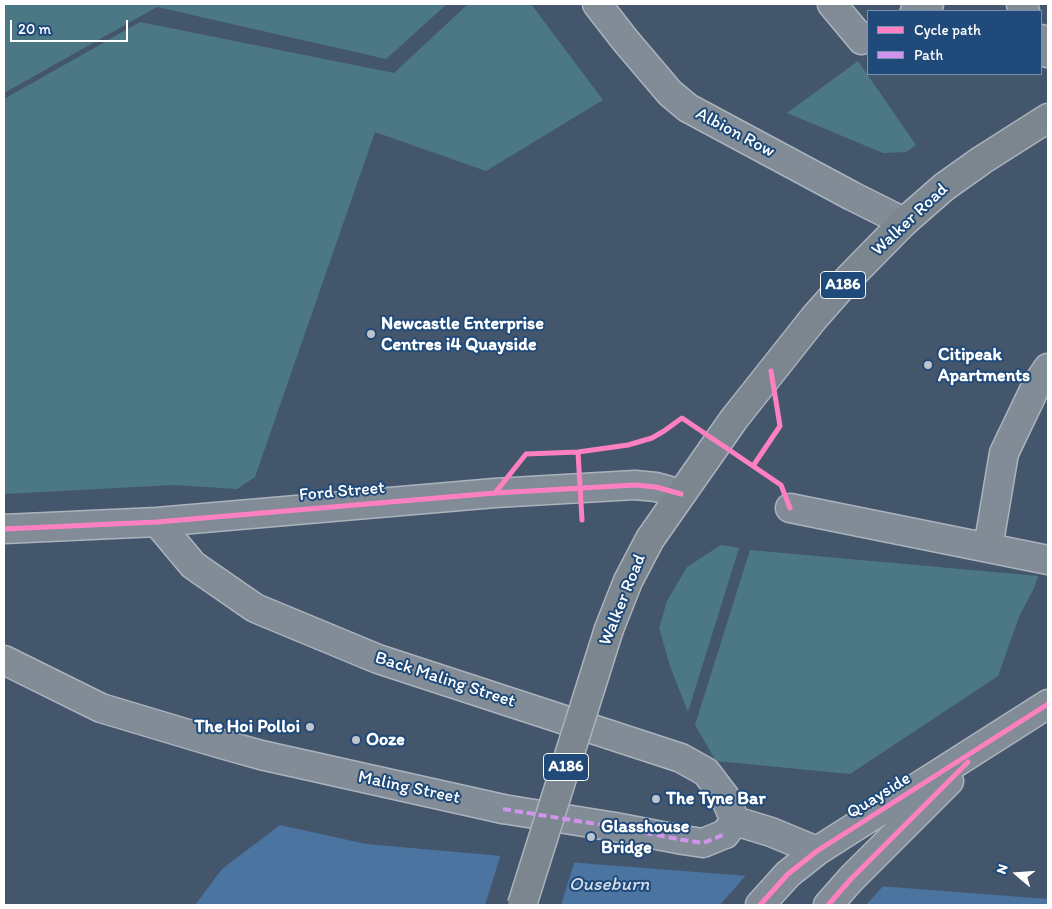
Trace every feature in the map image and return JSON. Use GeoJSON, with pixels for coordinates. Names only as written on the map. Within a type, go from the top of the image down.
{"type":"FeatureCollection","features":[{"type":"Feature","properties":{"kind":"main road","name":"Walker Road"},"geometry":{"type":"LineString","coordinates":[[522,905],[609,630],[628,581],[650,539],[734,418],[814,318],[851,276],[904,222],[944,187],[1048,118]]}},
{"type":"Feature","properties":{"kind":"street","name":"Albion Row"},"geometry":{"type":"LineString","coordinates":[[598,4],[625,40],[670,93],[688,108],[904,222]]}},
{"type":"Feature","properties":{"kind":"street"},"geometry":{"type":"LineString","coordinates":[[832,4],[865,38]]}},
{"type":"Feature","properties":{"kind":"street"},"geometry":{"type":"LineString","coordinates":[[917,10],[928,4]]}},
{"type":"Feature","properties":{"kind":"street"},"geometry":{"type":"LineString","coordinates":[[1042,41],[1048,52]]}},
{"type":"Feature","properties":{"kind":"street"},"geometry":{"type":"LineString","coordinates":[[988,548],[1004,453],[1038,384],[1048,368]]}},
{"type":"Feature","properties":{"kind":"street","name":"Ford Street"},"geometry":{"type":"LineString","coordinates":[[4,529],[157,522],[495,493],[635,485],[656,487],[681,494]]}},
{"type":"Feature","properties":{"kind":"street"},"geometry":{"type":"LineString","coordinates":[[790,508],[1048,560]]}},
{"type":"Feature","properties":{"kind":"street","name":"Back Maling Street"},"geometry":{"type":"LineString","coordinates":[[157,522],[193,565],[255,608],[378,659],[681,758],[706,772],[725,797],[730,828]]}},
{"type":"Feature","properties":{"kind":"street","name":"Maling Street"},"geometry":{"type":"LineString","coordinates":[[4,660],[101,708],[261,755],[503,809],[683,840],[703,843],[730,828]]}},
{"type":"Feature","properties":{"kind":"street","name":"Quayside"},"geometry":{"type":"LineString","coordinates":[[760,905],[788,874],[817,851],[1048,704]]}},
{"type":"Feature","properties":{"kind":"street","name":"Quayside"},"geometry":{"type":"LineString","coordinates":[[828,905],[851,879],[986,744]]}},
{"type":"Feature","properties":{"kind":"street"},"geometry":{"type":"LineString","coordinates":[[730,828],[771,832],[817,851]]}},
{"type":"Feature","properties":{"kind":"green space"},"geometry":{"type":"Polygon","coordinates":[[[4,4],[447,4],[386,59],[157,7],[4,93],[4,4]]]}},
{"type":"Feature","properties":{"kind":"green space"},"geometry":{"type":"Polygon","coordinates":[[[468,4],[531,4],[603,100],[486,171],[375,132],[255,477],[237,489],[174,485],[4,494],[4,99],[140,22],[394,73],[468,4]]]}},
{"type":"Feature","properties":{"kind":"green space"},"geometry":{"type":"Polygon","coordinates":[[[858,61],[916,145],[906,152],[883,153],[787,113],[858,61]]]}},
{"type":"Feature","properties":{"kind":"green space"},"geometry":{"type":"Polygon","coordinates":[[[721,545],[739,548],[688,712],[671,669],[659,628],[667,601],[687,567],[721,545]]]}},
{"type":"Feature","properties":{"kind":"green space"},"geometry":{"type":"Polygon","coordinates":[[[750,550],[1038,576],[1019,617],[998,676],[850,774],[716,761],[695,725],[750,550]]]}},
{"type":"Feature","properties":{"kind":"water"},"geometry":{"type":"Polygon","coordinates":[[[280,825],[366,844],[592,864],[1048,899],[1048,905],[195,905],[222,869],[280,825]]]}},
{"type":"Feature","properties":{"kind":"pier","name":"Ouseburn"},"geometry":{"type":"Polygon","coordinates":[[[501,854],[575,860],[561,905],[485,905],[501,854]]]}},
{"type":"Feature","properties":{"kind":"pier"},"geometry":{"type":"Polygon","coordinates":[[[747,874],[885,884],[866,905],[720,905],[747,874]]]}},
{"type":"Feature","properties":{"kind":"marked path"},"geometry":{"type":"LineString","coordinates":[[503,809],[703,843],[725,834]]}},
{"type":"Feature","properties":{"kind":"cycle path"},"geometry":{"type":"LineString","coordinates":[[753,466],[780,426],[771,371]]}},
{"type":"Feature","properties":{"kind":"cycle path"},"geometry":{"type":"LineString","coordinates":[[495,493],[526,454],[578,452],[628,445],[652,438],[682,418],[781,485],[790,508]]}},
{"type":"Feature","properties":{"kind":"cycle path"},"geometry":{"type":"LineString","coordinates":[[578,452],[582,520]]}},
{"type":"Feature","properties":{"kind":"cycle path"},"geometry":{"type":"LineString","coordinates":[[4,529],[157,522],[495,493],[635,485],[656,487],[681,494]]}},
{"type":"Feature","properties":{"kind":"cycle path"},"geometry":{"type":"LineString","coordinates":[[760,905],[788,874],[817,851],[1048,704]]}},
{"type":"Feature","properties":{"kind":"cycle path"},"geometry":{"type":"LineString","coordinates":[[828,905],[851,879],[968,762]]}},
{"type":"Feature","properties":{"kind":"place","name":"Newcastle Enterprise Centres i4 Quayside"},"geometry":{"type":"Point","coordinates":[371,334]}},
{"type":"Feature","properties":{"kind":"place","name":"Citipeak Apartments"},"geometry":{"type":"Point","coordinates":[928,365]}},
{"type":"Feature","properties":{"kind":"place","name":"The Hoi Polloi"},"geometry":{"type":"Point","coordinates":[310,727]}},
{"type":"Feature","properties":{"kind":"place","name":"Ooze"},"geometry":{"type":"Point","coordinates":[356,740]}},
{"type":"Feature","properties":{"kind":"place","name":"The Tyne Bar"},"geometry":{"type":"Point","coordinates":[656,799]}},
{"type":"Feature","properties":{"kind":"place","name":"Glasshouse Bridge"},"geometry":{"type":"Point","coordinates":[591,837]}}]}
